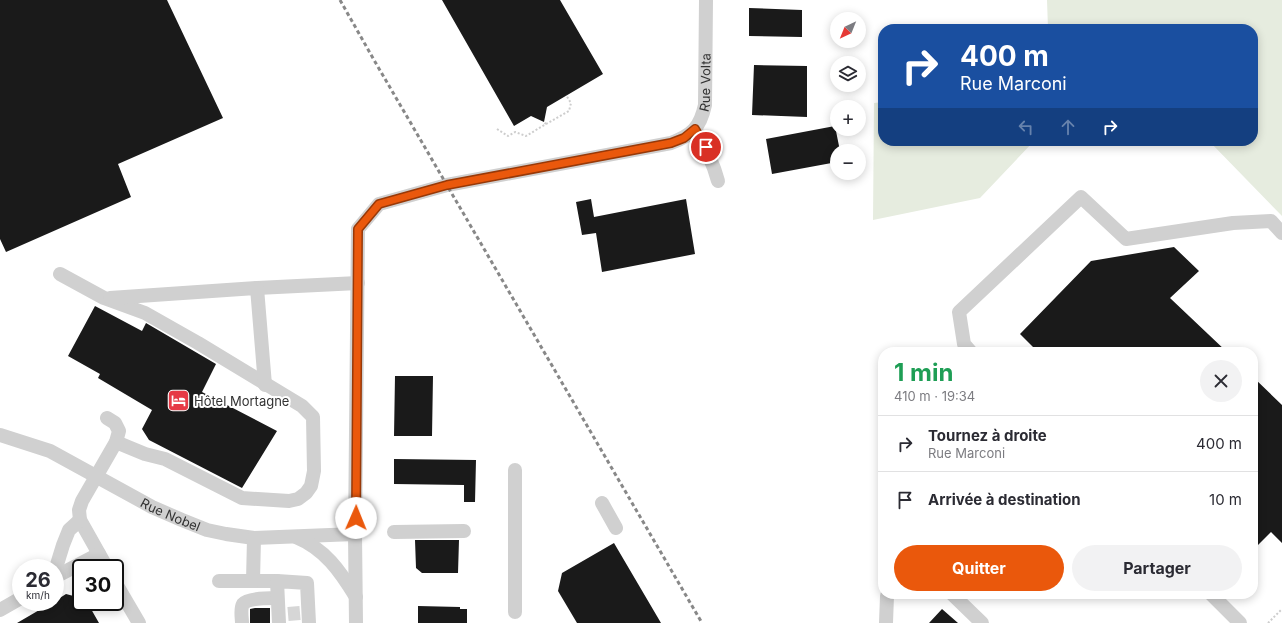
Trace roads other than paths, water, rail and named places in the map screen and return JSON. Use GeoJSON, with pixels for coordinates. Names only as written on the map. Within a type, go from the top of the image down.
{"type":"FeatureCollection","features":[{"type":"Feature","properties":{"kind":"street","name":"Rue Volta"},"geometry":{"type":"LineString","coordinates":[[356,623],[358,229],[379,204],[447,185],[671,143],[684,138],[695,129],[702,118],[705,105],[706,0]]}},
{"type":"Feature","properties":{"kind":"street"},"geometry":{"type":"LineString","coordinates":[[695,129],[706,147],[718,181]]}},
{"type":"Feature","properties":{"kind":"street"},"geometry":{"type":"LineString","coordinates":[[967,347],[964,344],[959,312],[1081,197],[1126,240],[1233,223],[1271,221],[1282,233]]}},
{"type":"Feature","properties":{"kind":"street"},"geometry":{"type":"LineString","coordinates":[[60,274],[104,298],[145,313],[198,343],[265,385],[302,406],[313,417],[314,471],[311,486],[306,493],[298,499],[289,501],[242,498],[166,459],[139,452],[116,442]]}},
{"type":"Feature","properties":{"kind":"street"},"geometry":{"type":"LineString","coordinates":[[104,298],[358,283]]}},
{"type":"Feature","properties":{"kind":"street"},"geometry":{"type":"LineString","coordinates":[[257,288],[265,385]]}},
{"type":"Feature","properties":{"kind":"street"},"geometry":{"type":"LineString","coordinates":[[102,559],[80,520],[79,510],[82,501],[96,475],[116,442],[119,431],[115,423],[107,418]]}},
{"type":"Feature","properties":{"kind":"street","name":"Rue Nobel"},"geometry":{"type":"LineString","coordinates":[[0,435],[50,451],[152,506],[207,530],[254,538],[356,534]]}},
{"type":"Feature","properties":{"kind":"street"},"geometry":{"type":"LineString","coordinates":[[515,470],[515,612]]}},
{"type":"Feature","properties":{"kind":"street"},"geometry":{"type":"LineString","coordinates":[[602,503],[616,528]]}},
{"type":"Feature","properties":{"kind":"street"},"geometry":{"type":"LineString","coordinates":[[59,559],[69,530],[80,520]]}},
{"type":"Feature","properties":{"kind":"street"},"geometry":{"type":"LineString","coordinates":[[394,532],[464,531]]}},
{"type":"Feature","properties":{"kind":"street"},"geometry":{"type":"LineString","coordinates":[[294,536],[309,542],[325,555],[342,574],[356,598]]}},
{"type":"Feature","properties":{"kind":"street"},"geometry":{"type":"LineString","coordinates":[[253,581],[254,538]]}},
{"type":"Feature","properties":{"kind":"street"},"geometry":{"type":"LineString","coordinates":[[64,572],[99,554]]}},
{"type":"Feature","properties":{"kind":"street"},"geometry":{"type":"LineString","coordinates":[[219,581],[277,581],[307,583],[294,617],[277,598],[277,581]]}},
{"type":"Feature","properties":{"kind":"street"},"geometry":{"type":"LineString","coordinates":[[124,597],[139,623]]}},
{"type":"Feature","properties":{"kind":"street"},"geometry":{"type":"LineString","coordinates":[[242,623],[243,604],[248,600],[277,598]]}},
{"type":"Feature","properties":{"kind":"street"},"geometry":{"type":"LineString","coordinates":[[886,623],[887,599]]}},
{"type":"Feature","properties":{"kind":"street"},"geometry":{"type":"LineString","coordinates":[[957,599],[982,623]]}},
{"type":"Feature","properties":{"kind":"street"},"geometry":{"type":"LineString","coordinates":[[1216,599],[1240,623]]}},
{"type":"Feature","properties":{"kind":"street"},"geometry":{"type":"LineString","coordinates":[[0,610],[12,603]]}},
{"type":"Feature","properties":{"kind":"tunnel"},"geometry":{"type":"LineString","coordinates":[[288,614],[300,613]]}},
{"type":"Feature","properties":{"kind":"railway"},"geometry":{"type":"LineString","coordinates":[[340,0],[702,623]]}},
{"type":"Feature","properties":{"kind":"place","name":"Hôtel Mortagne"},"geometry":{"type":"Point","coordinates":[178,401]}}]}
